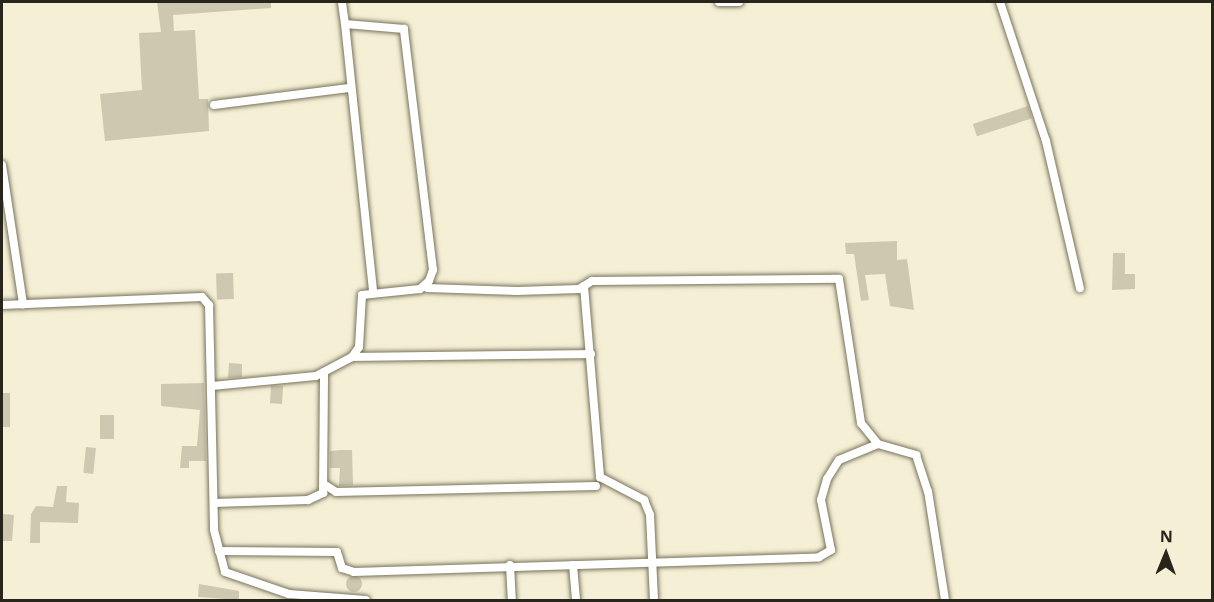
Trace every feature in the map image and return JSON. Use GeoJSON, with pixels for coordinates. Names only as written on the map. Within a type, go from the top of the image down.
{"type":"FeatureCollection","features":[{"type":"Feature","properties":{"kind":"street"},"geometry":{"type":"LineString","coordinates":[[342,2],[349,88],[373,291]]}},
{"type":"Feature","properties":{"kind":"street"},"geometry":{"type":"LineString","coordinates":[[718,2],[739,2]]}},
{"type":"Feature","properties":{"kind":"street"},"geometry":{"type":"LineString","coordinates":[[1000,2],[1046,141],[1080,288]]}},
{"type":"Feature","properties":{"kind":"street"},"geometry":{"type":"LineString","coordinates":[[345,24],[404,29],[432,270],[427,288]]}},
{"type":"Feature","properties":{"kind":"street"},"geometry":{"type":"LineString","coordinates":[[214,105],[349,88]]}},
{"type":"Feature","properties":{"kind":"street"},"geometry":{"type":"LineString","coordinates":[[2,165],[23,304]]}},
{"type":"Feature","properties":{"kind":"street"},"geometry":{"type":"LineString","coordinates":[[212,386],[324,372],[352,357],[359,347],[362,295],[373,291],[427,288],[451,292],[584,286],[592,281],[838,279],[861,423],[878,444],[916,455],[927,491],[945,600]]}},
{"type":"Feature","properties":{"kind":"street"},"geometry":{"type":"LineString","coordinates":[[584,286],[600,477],[644,500],[654,564],[654,600]]}},
{"type":"Feature","properties":{"kind":"street"},"geometry":{"type":"LineString","coordinates":[[2,305],[202,297],[209,305],[214,502],[219,551],[225,572],[246,582],[289,594],[366,600]]}},
{"type":"Feature","properties":{"kind":"street"},"geometry":{"type":"LineString","coordinates":[[352,357],[591,354]]}},
{"type":"Feature","properties":{"kind":"street"},"geometry":{"type":"LineString","coordinates":[[214,502],[319,498],[324,485],[324,372]]}},
{"type":"Feature","properties":{"kind":"street"},"geometry":{"type":"LineString","coordinates":[[219,551],[336,552],[342,568],[354,572],[510,565],[654,564],[826,555],[831,550],[821,500],[827,479],[839,460],[878,444]]}},
{"type":"Feature","properties":{"kind":"street"},"geometry":{"type":"LineString","coordinates":[[324,485],[336,492],[596,486]]}},
{"type":"Feature","properties":{"kind":"street"},"geometry":{"type":"LineString","coordinates":[[510,565],[512,600]]}},
{"type":"Feature","properties":{"kind":"street"},"geometry":{"type":"LineString","coordinates":[[573,565],[576,600]]}},
{"type":"Feature","properties":{"kind":"building"},"geometry":{"type":"Polygon","coordinates":[[[157,2],[271,2],[271,8],[173,15],[174,31],[195,30],[199,99],[208,99],[209,131],[105,141],[100,94],[142,90],[139,33],[161,32],[157,2]]]}},
{"type":"Feature","properties":{"kind":"building"},"geometry":{"type":"Polygon","coordinates":[[[1028,106],[1032,118],[977,136],[973,124],[1028,106]]]}},
{"type":"Feature","properties":{"kind":"building"},"geometry":{"type":"Polygon","coordinates":[[[897,241],[897,260],[907,259],[914,310],[890,306],[885,274],[865,275],[869,300],[861,301],[854,254],[846,254],[845,243],[897,241]]]}},
{"type":"Feature","properties":{"kind":"building"},"geometry":{"type":"Polygon","coordinates":[[[1113,253],[1125,253],[1125,274],[1135,274],[1135,289],[1112,290],[1113,253]]]}},
{"type":"Feature","properties":{"kind":"building"},"geometry":{"type":"Polygon","coordinates":[[[233,273],[234,299],[217,300],[216,274],[233,273]]]}},
{"type":"Feature","properties":{"kind":"building"},"geometry":{"type":"Polygon","coordinates":[[[229,363],[242,364],[242,377],[228,378],[229,363]]]}},
{"type":"Feature","properties":{"kind":"building"},"geometry":{"type":"Polygon","coordinates":[[[204,383],[206,461],[189,461],[189,468],[180,468],[182,446],[197,446],[200,410],[161,406],[161,384],[204,383]]]}},
{"type":"Feature","properties":{"kind":"building"},"geometry":{"type":"Polygon","coordinates":[[[271,385],[283,386],[282,404],[270,403],[271,385]]]}},
{"type":"Feature","properties":{"kind":"building"},"geometry":{"type":"Polygon","coordinates":[[[2,393],[10,393],[10,427],[2,427],[2,393]]]}},
{"type":"Feature","properties":{"kind":"building"},"geometry":{"type":"Polygon","coordinates":[[[100,415],[114,415],[114,439],[100,439],[100,415]]]}},
{"type":"Feature","properties":{"kind":"building"},"geometry":{"type":"Polygon","coordinates":[[[86,447],[96,448],[93,474],[83,473],[86,447]]]}},
{"type":"Feature","properties":{"kind":"building"},"geometry":{"type":"Polygon","coordinates":[[[352,450],[353,485],[339,486],[340,468],[330,468],[330,451],[352,450]]]}},
{"type":"Feature","properties":{"kind":"building"},"geometry":{"type":"Polygon","coordinates":[[[57,486],[67,486],[66,502],[79,503],[78,523],[40,522],[40,543],[30,543],[31,514],[36,506],[53,507],[57,486]]]}},
{"type":"Feature","properties":{"kind":"building"},"geometry":{"type":"Polygon","coordinates":[[[2,514],[14,515],[12,541],[2,541],[2,514]]]}},
{"type":"Feature","properties":{"kind":"building"},"geometry":{"type":"Polygon","coordinates":[[[351,576],[357,576],[362,584],[360,590],[351,592],[346,587],[346,581],[351,576]]]}},
{"type":"Feature","properties":{"kind":"building"},"geometry":{"type":"Polygon","coordinates":[[[199,584],[239,591],[239,600],[198,597],[199,584]]]}}]}
